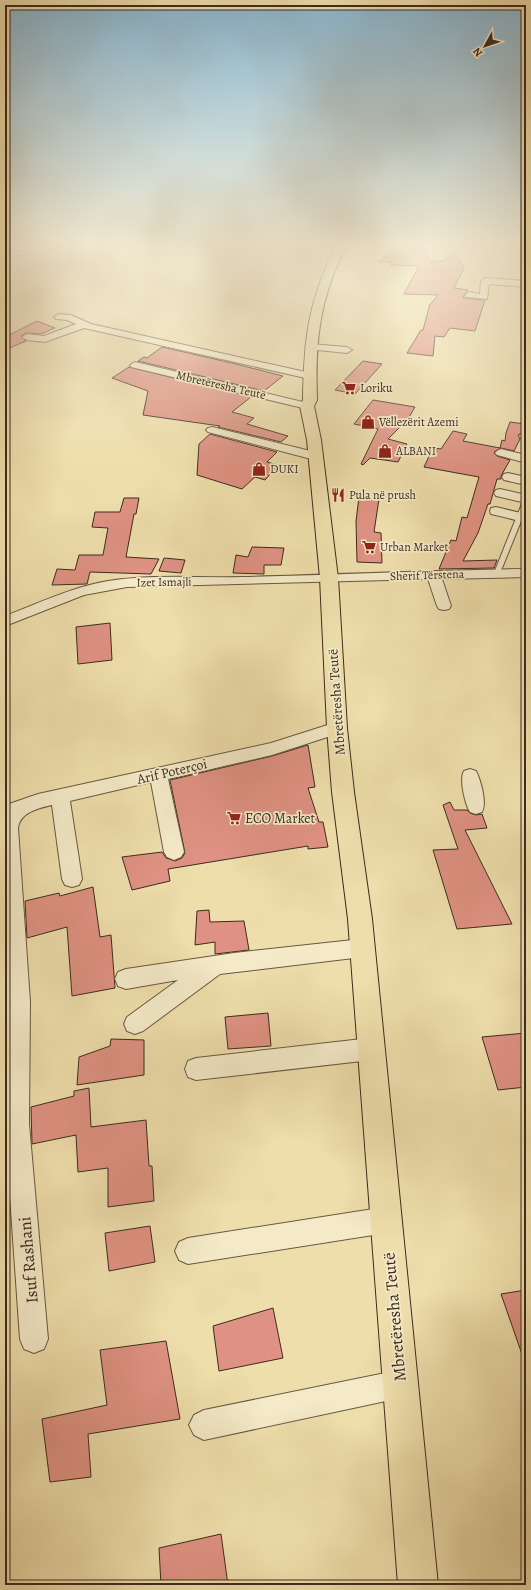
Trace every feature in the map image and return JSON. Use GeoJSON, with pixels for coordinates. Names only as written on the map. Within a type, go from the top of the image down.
{"type":"FeatureCollection","features":[{"type":"Feature","properties":{"kind":"main road","name":"Mbretëresha Teutë"},"geometry":{"type":"LineString","coordinates":[[312,320],[310,347],[310,400],[307,406],[314,440],[329,578],[337,728],[343,792],[362,948],[416,1585]]}},
{"type":"Feature","properties":{"kind":"street"},"geometry":{"type":"LineString","coordinates":[[49,324],[57,320]]}},
{"type":"Feature","properties":{"kind":"street"},"geometry":{"type":"LineString","coordinates":[[71,320],[86,326],[310,376]]}},
{"type":"Feature","properties":{"kind":"street"},"geometry":{"type":"LineString","coordinates":[[26,337],[45,339],[86,326]]}},
{"type":"Feature","properties":{"kind":"street"},"geometry":{"type":"LineString","coordinates":[[310,347],[347,350]]}},
{"type":"Feature","properties":{"kind":"street","name":"Mbretëresha Teutë"},"geometry":{"type":"LineString","coordinates":[[138,369],[169,373],[307,406]]}},
{"type":"Feature","properties":{"kind":"street"},"geometry":{"type":"LineString","coordinates":[[156,382],[169,373]]}},
{"type":"Feature","properties":{"kind":"street"},"geometry":{"type":"LineString","coordinates":[[184,388],[195,380]]}},
{"type":"Feature","properties":{"kind":"street"},"geometry":{"type":"LineString","coordinates":[[212,430],[235,440],[315,456]]}},
{"type":"Feature","properties":{"kind":"street"},"geometry":{"type":"LineString","coordinates":[[501,453],[526,459]]}},
{"type":"Feature","properties":{"kind":"street"},"geometry":{"type":"LineString","coordinates":[[508,477],[526,481]]}},
{"type":"Feature","properties":{"kind":"street"},"geometry":{"type":"LineString","coordinates":[[500,493],[526,500]]}},
{"type":"Feature","properties":{"kind":"street"},"geometry":{"type":"LineString","coordinates":[[496,511],[520,517]]}},
{"type":"Feature","properties":{"kind":"street","name":"Sherif Tërstena"},"geometry":{"type":"LineString","coordinates":[[329,578],[433,574],[526,573]]}},
{"type":"Feature","properties":{"kind":"street"},"geometry":{"type":"LineString","coordinates":[[433,574],[444,606]]}},
{"type":"Feature","properties":{"kind":"street","name":"Izet Ismajli"},"geometry":{"type":"LineString","coordinates":[[5,621],[91,589],[127,583],[329,578]]}},
{"type":"Feature","properties":{"kind":"street","name":"Arif Poterçoi"},"geometry":{"type":"LineString","coordinates":[[16,809],[38,801],[272,749],[337,728]]}},
{"type":"Feature","properties":{"kind":"street"},"geometry":{"type":"LineString","coordinates":[[158,774],[174,852]]}},
{"type":"Feature","properties":{"kind":"street"},"geometry":{"type":"LineString","coordinates":[[470,776],[476,807]]}},
{"type":"Feature","properties":{"kind":"street"},"geometry":{"type":"LineString","coordinates":[[60,796],[72,879]]}},
{"type":"Feature","properties":{"kind":"street","name":"Isuf Rashani"},"geometry":{"type":"LineString","coordinates":[[16,809],[17,812],[10,818],[6,827],[10,839],[19,1002],[17,1124],[34,1339]]}},
{"type":"Feature","properties":{"kind":"street"},"geometry":{"type":"LineString","coordinates":[[126,980],[224,964],[362,948]]}},
{"type":"Feature","properties":{"kind":"street"},"geometry":{"type":"LineString","coordinates":[[135,1024],[224,964]]}},
{"type":"Feature","properties":{"kind":"street"},"geometry":{"type":"LineString","coordinates":[[196,1069],[371,1049]]}},
{"type":"Feature","properties":{"kind":"street"},"geometry":{"type":"LineString","coordinates":[[188,1251],[386,1220]]}},
{"type":"Feature","properties":{"kind":"street"},"geometry":{"type":"LineString","coordinates":[[204,1425],[400,1384]]}},
{"type":"Feature","properties":{"kind":"lane"},"geometry":{"type":"LineString","coordinates":[[497,573],[526,500]]}},
{"type":"Feature","properties":{"kind":"building"},"geometry":{"type":"Polygon","coordinates":[[[426,320],[478,320],[475,331],[450,328],[444,337],[435,336],[433,356],[407,353],[421,330],[423,330],[426,320]]]}},
{"type":"Feature","properties":{"kind":"building"},"geometry":{"type":"Polygon","coordinates":[[[37,321],[55,328],[41,334],[26,333],[21,336],[26,341],[5,350],[5,337],[37,321]]]}},
{"type":"Feature","properties":{"kind":"building"},"geometry":{"type":"Polygon","coordinates":[[[162,347],[283,376],[264,391],[138,361],[144,357],[147,358],[162,347]]]}},
{"type":"Feature","properties":{"kind":"building"},"geometry":{"type":"Polygon","coordinates":[[[363,361],[382,364],[355,394],[335,390],[363,361]]]}},
{"type":"Feature","properties":{"kind":"building"},"geometry":{"type":"Polygon","coordinates":[[[129,367],[251,397],[232,412],[254,418],[247,424],[288,436],[281,442],[218,427],[220,426],[143,415],[148,391],[112,378],[129,367]]]}},
{"type":"Feature","properties":{"kind":"building"},"geometry":{"type":"Polygon","coordinates":[[[373,400],[415,407],[408,419],[388,439],[407,444],[398,462],[370,458],[363,465],[361,464],[378,429],[354,424],[373,400]]]}},
{"type":"Feature","properties":{"kind":"building"},"geometry":{"type":"Polygon","coordinates":[[[510,422],[525,424],[523,432],[518,435],[520,439],[514,451],[501,448],[494,452],[497,456],[510,460],[501,476],[501,479],[497,479],[490,504],[488,504],[478,533],[463,561],[497,560],[494,568],[439,569],[451,540],[456,541],[462,517],[467,518],[479,477],[424,467],[433,448],[441,449],[453,431],[467,434],[463,441],[500,448],[502,440],[505,441],[510,422]]]}},
{"type":"Feature","properties":{"kind":"building"},"geometry":{"type":"Polygon","coordinates":[[[210,434],[277,452],[267,462],[278,465],[265,480],[255,477],[242,489],[197,475],[199,444],[210,434]]]}},
{"type":"Feature","properties":{"kind":"building"},"geometry":{"type":"Polygon","coordinates":[[[359,497],[379,499],[374,532],[381,533],[382,563],[357,562],[356,521],[359,497]]]}},
{"type":"Feature","properties":{"kind":"building"},"geometry":{"type":"Polygon","coordinates":[[[124,498],[139,498],[136,514],[134,514],[126,557],[159,559],[151,574],[90,572],[87,584],[52,585],[57,569],[75,570],[79,555],[103,555],[108,528],[92,527],[95,512],[120,512],[124,498]]]}},
{"type":"Feature","properties":{"kind":"building"},"geometry":{"type":"Polygon","coordinates":[[[252,547],[284,548],[281,565],[264,565],[264,574],[233,573],[236,555],[248,557],[252,547]]]}},
{"type":"Feature","properties":{"kind":"building"},"geometry":{"type":"Polygon","coordinates":[[[164,558],[185,560],[181,573],[159,571],[164,558]]]}},
{"type":"Feature","properties":{"kind":"building"},"geometry":{"type":"Polygon","coordinates":[[[110,623],[112,660],[78,664],[76,627],[110,623]]]}},
{"type":"Feature","properties":{"kind":"building","name":"ECO Market"},"geometry":{"type":"Polygon","coordinates":[[[308,745],[315,787],[308,788],[319,822],[323,822],[328,847],[308,849],[308,846],[168,869],[170,881],[132,890],[122,857],[162,852],[166,858],[175,861],[182,858],[185,853],[170,780],[272,756],[308,745]]]}},
{"type":"Feature","properties":{"kind":"building"},"geometry":{"type":"Polygon","coordinates":[[[450,802],[454,810],[467,810],[476,815],[482,814],[487,828],[465,830],[512,924],[457,929],[433,850],[458,849],[443,805],[450,802]]]}},
{"type":"Feature","properties":{"kind":"building"},"geometry":{"type":"Polygon","coordinates":[[[93,887],[100,937],[111,935],[115,988],[72,996],[67,927],[27,938],[25,901],[59,893],[60,896],[93,887]]]}},
{"type":"Feature","properties":{"kind":"building"},"geometry":{"type":"Polygon","coordinates":[[[209,910],[210,922],[244,921],[249,950],[215,954],[215,942],[195,945],[197,911],[209,910]]]}},
{"type":"Feature","properties":{"kind":"building"},"geometry":{"type":"Polygon","coordinates":[[[268,1013],[271,1046],[228,1049],[225,1017],[268,1013]]]}},
{"type":"Feature","properties":{"kind":"building"},"geometry":{"type":"Polygon","coordinates":[[[526,1033],[526,1087],[498,1090],[482,1037],[526,1033]]]}},
{"type":"Feature","properties":{"kind":"building"},"geometry":{"type":"Polygon","coordinates":[[[111,1039],[144,1040],[144,1075],[77,1085],[79,1057],[110,1046],[111,1039]]]}},
{"type":"Feature","properties":{"kind":"building"},"geometry":{"type":"Polygon","coordinates":[[[89,1088],[91,1127],[146,1120],[149,1166],[152,1166],[154,1201],[108,1207],[108,1168],[78,1172],[76,1135],[32,1144],[31,1107],[74,1096],[74,1091],[89,1088]]]}},
{"type":"Feature","properties":{"kind":"building"},"geometry":{"type":"Polygon","coordinates":[[[150,1226],[155,1262],[109,1271],[105,1233],[150,1226]]]}},
{"type":"Feature","properties":{"kind":"building"},"geometry":{"type":"Polygon","coordinates":[[[526,1290],[526,1359],[524,1360],[501,1294],[526,1290]]]}},
{"type":"Feature","properties":{"kind":"building"},"geometry":{"type":"Polygon","coordinates":[[[273,1308],[283,1358],[219,1371],[213,1326],[273,1308]]]}},
{"type":"Feature","properties":{"kind":"building"},"geometry":{"type":"Polygon","coordinates":[[[166,1341],[180,1419],[88,1434],[91,1477],[50,1482],[42,1419],[107,1405],[100,1350],[166,1341]]]}},
{"type":"Feature","properties":{"kind":"building"},"geometry":{"type":"Polygon","coordinates":[[[221,1534],[228,1585],[161,1585],[159,1548],[221,1534]]]}},
{"type":"Feature","properties":{"kind":"place","name":"Loriku"},"geometry":{"type":"Point","coordinates":[349,388]}},
{"type":"Feature","properties":{"kind":"place","name":"Vëllezërit Azemi"},"geometry":{"type":"Point","coordinates":[368,422]}},
{"type":"Feature","properties":{"kind":"place","name":"ALBANI"},"geometry":{"type":"Point","coordinates":[385,451]}},
{"type":"Feature","properties":{"kind":"place","name":"DUKI"},"geometry":{"type":"Point","coordinates":[259,469]}},
{"type":"Feature","properties":{"kind":"place","name":"Pula në prush"},"geometry":{"type":"Point","coordinates":[338,495]}},
{"type":"Feature","properties":{"kind":"place","name":"Urban Market"},"geometry":{"type":"Point","coordinates":[369,547]}},
{"type":"Feature","properties":{"kind":"place","name":"ECO Market"},"geometry":{"type":"Point","coordinates":[234,818]}}]}
